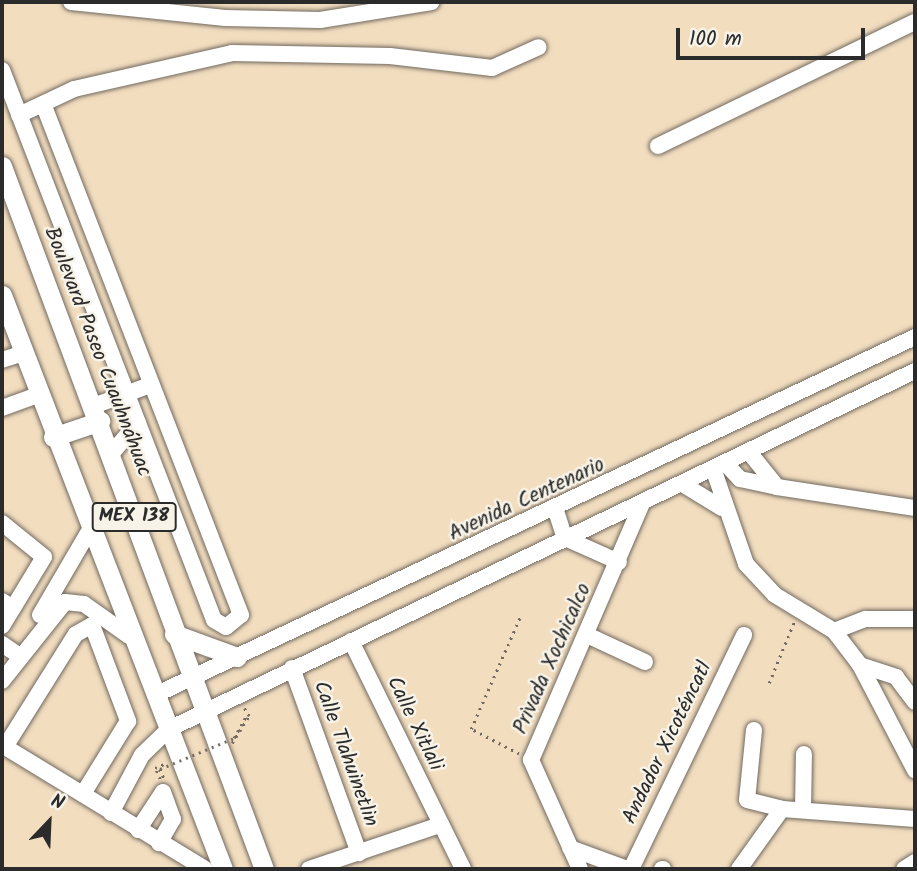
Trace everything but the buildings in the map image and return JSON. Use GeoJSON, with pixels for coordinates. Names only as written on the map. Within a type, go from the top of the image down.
{"type":"FeatureCollection","features":[{"type":"Feature","properties":{"kind":"main road","name":"Boulevard Paseo Cuauhnáhuac"},"geometry":{"type":"LineString","coordinates":[[2,166],[113,453],[190,678],[205,713],[227,742],[264,869]]}},
{"type":"Feature","properties":{"kind":"main road","name":"MEX 138"},"geometry":{"type":"LineString","coordinates":[[4,308],[88,533],[223,869]]}},
{"type":"Feature","properties":{"kind":"main road"},"geometry":{"type":"LineString","coordinates":[[53,437],[98,413]]}},
{"type":"Feature","properties":{"kind":"main road"},"geometry":{"type":"LineString","coordinates":[[174,634],[237,657]]}},
{"type":"Feature","properties":{"kind":"street"},"geometry":{"type":"LineString","coordinates":[[71,2],[225,18],[320,20],[432,2]]}},
{"type":"Feature","properties":{"kind":"street"},"geometry":{"type":"LineString","coordinates":[[658,146],[915,22]]}},
{"type":"Feature","properties":{"kind":"street"},"geometry":{"type":"LineString","coordinates":[[19,115],[44,106],[74,89],[146,68],[232,53],[390,55],[492,68],[539,47]]}},
{"type":"Feature","properties":{"kind":"street"},"geometry":{"type":"LineString","coordinates":[[2,70],[214,620],[226,627],[237,623],[241,615],[44,106]]}},
{"type":"Feature","properties":{"kind":"street","name":"Avenida Centenario"},"geometry":{"type":"LineString","coordinates":[[155,695],[555,510],[915,337]]}},
{"type":"Feature","properties":{"kind":"street"},"geometry":{"type":"LineString","coordinates":[[2,360],[23,353]]}},
{"type":"Feature","properties":{"kind":"street"},"geometry":{"type":"LineString","coordinates":[[111,813],[142,755],[169,729],[565,538],[720,468],[793,429],[915,371]]}},
{"type":"Feature","properties":{"kind":"street"},"geometry":{"type":"LineString","coordinates":[[98,413],[127,394],[150,385]]}},
{"type":"Feature","properties":{"kind":"street"},"geometry":{"type":"LineString","coordinates":[[3,402],[38,395]]}},
{"type":"Feature","properties":{"kind":"street"},"geometry":{"type":"LineString","coordinates":[[782,402],[793,429]]}},
{"type":"Feature","properties":{"kind":"street"},"geometry":{"type":"LineString","coordinates":[[113,453],[124,431],[138,422]]}},
{"type":"Feature","properties":{"kind":"street"},"geometry":{"type":"LineString","coordinates":[[748,452],[777,487]]}},
{"type":"Feature","properties":{"kind":"street"},"geometry":{"type":"LineString","coordinates":[[720,468],[740,479],[777,487],[915,508]]}},
{"type":"Feature","properties":{"kind":"street"},"geometry":{"type":"LineString","coordinates":[[720,468],[722,508],[759,582],[834,631],[860,665],[915,770]]}},
{"type":"Feature","properties":{"kind":"street"},"geometry":{"type":"LineString","coordinates":[[684,485],[722,508]]}},
{"type":"Feature","properties":{"kind":"street","name":"Privada Xochicalco"},"geometry":{"type":"LineString","coordinates":[[580,869],[531,761],[642,504]]}},
{"type":"Feature","properties":{"kind":"street"},"geometry":{"type":"LineString","coordinates":[[555,510],[565,538],[619,562]]}},
{"type":"Feature","properties":{"kind":"street"},"geometry":{"type":"LineString","coordinates":[[2,523],[44,557],[7,604],[2,626]]}},
{"type":"Feature","properties":{"kind":"street"},"geometry":{"type":"LineString","coordinates":[[2,681],[13,654],[88,533]]}},
{"type":"Feature","properties":{"kind":"street"},"geometry":{"type":"LineString","coordinates":[[13,654],[65,602],[84,604],[129,636]]}},
{"type":"Feature","properties":{"kind":"street"},"geometry":{"type":"LineString","coordinates":[[834,631],[866,619],[915,620]]}},
{"type":"Feature","properties":{"kind":"street"},"geometry":{"type":"LineString","coordinates":[[83,794],[128,721],[92,625],[76,634],[3,746],[205,869]]}},
{"type":"Feature","properties":{"kind":"street"},"geometry":{"type":"LineString","coordinates":[[587,635],[645,662]]}},
{"type":"Feature","properties":{"kind":"street","name":"Andador Xicoténcatl"},"geometry":{"type":"LineString","coordinates":[[629,869],[744,635]]}},
{"type":"Feature","properties":{"kind":"street","name":"Calle Xitlali"},"geometry":{"type":"LineString","coordinates":[[351,641],[463,869]]}},
{"type":"Feature","properties":{"kind":"street"},"geometry":{"type":"LineString","coordinates":[[860,665],[897,677],[915,702]]}},
{"type":"Feature","properties":{"kind":"street","name":"Calle Tlahuinetlin"},"geometry":{"type":"LineString","coordinates":[[292,668],[359,853]]}},
{"type":"Feature","properties":{"kind":"street"},"geometry":{"type":"LineString","coordinates":[[754,730],[747,800],[782,809],[915,819]]}},
{"type":"Feature","properties":{"kind":"street"},"geometry":{"type":"LineString","coordinates":[[803,809],[804,754]]}},
{"type":"Feature","properties":{"kind":"street"},"geometry":{"type":"LineString","coordinates":[[138,830],[163,792],[173,819],[159,843]]}},
{"type":"Feature","properties":{"kind":"street"},"geometry":{"type":"LineString","coordinates":[[739,869],[782,809]]}},
{"type":"Feature","properties":{"kind":"street"},"geometry":{"type":"LineString","coordinates":[[309,869],[440,825]]}},
{"type":"Feature","properties":{"kind":"street"},"geometry":{"type":"LineString","coordinates":[[570,848],[629,869]]}},
{"type":"Feature","properties":{"kind":"street"},"geometry":{"type":"LineString","coordinates":[[904,869],[915,863]]}},
{"type":"Feature","properties":{"kind":"path"},"geometry":{"type":"LineString","coordinates":[[769,683],[799,608]]}},
{"type":"Feature","properties":{"kind":"path"},"geometry":{"type":"LineString","coordinates":[[521,615],[471,729],[531,761]]}},
{"type":"Feature","properties":{"kind":"path"},"geometry":{"type":"LineString","coordinates":[[155,768],[161,782],[160,769],[227,742],[236,741],[249,716],[227,742]]}}]}
